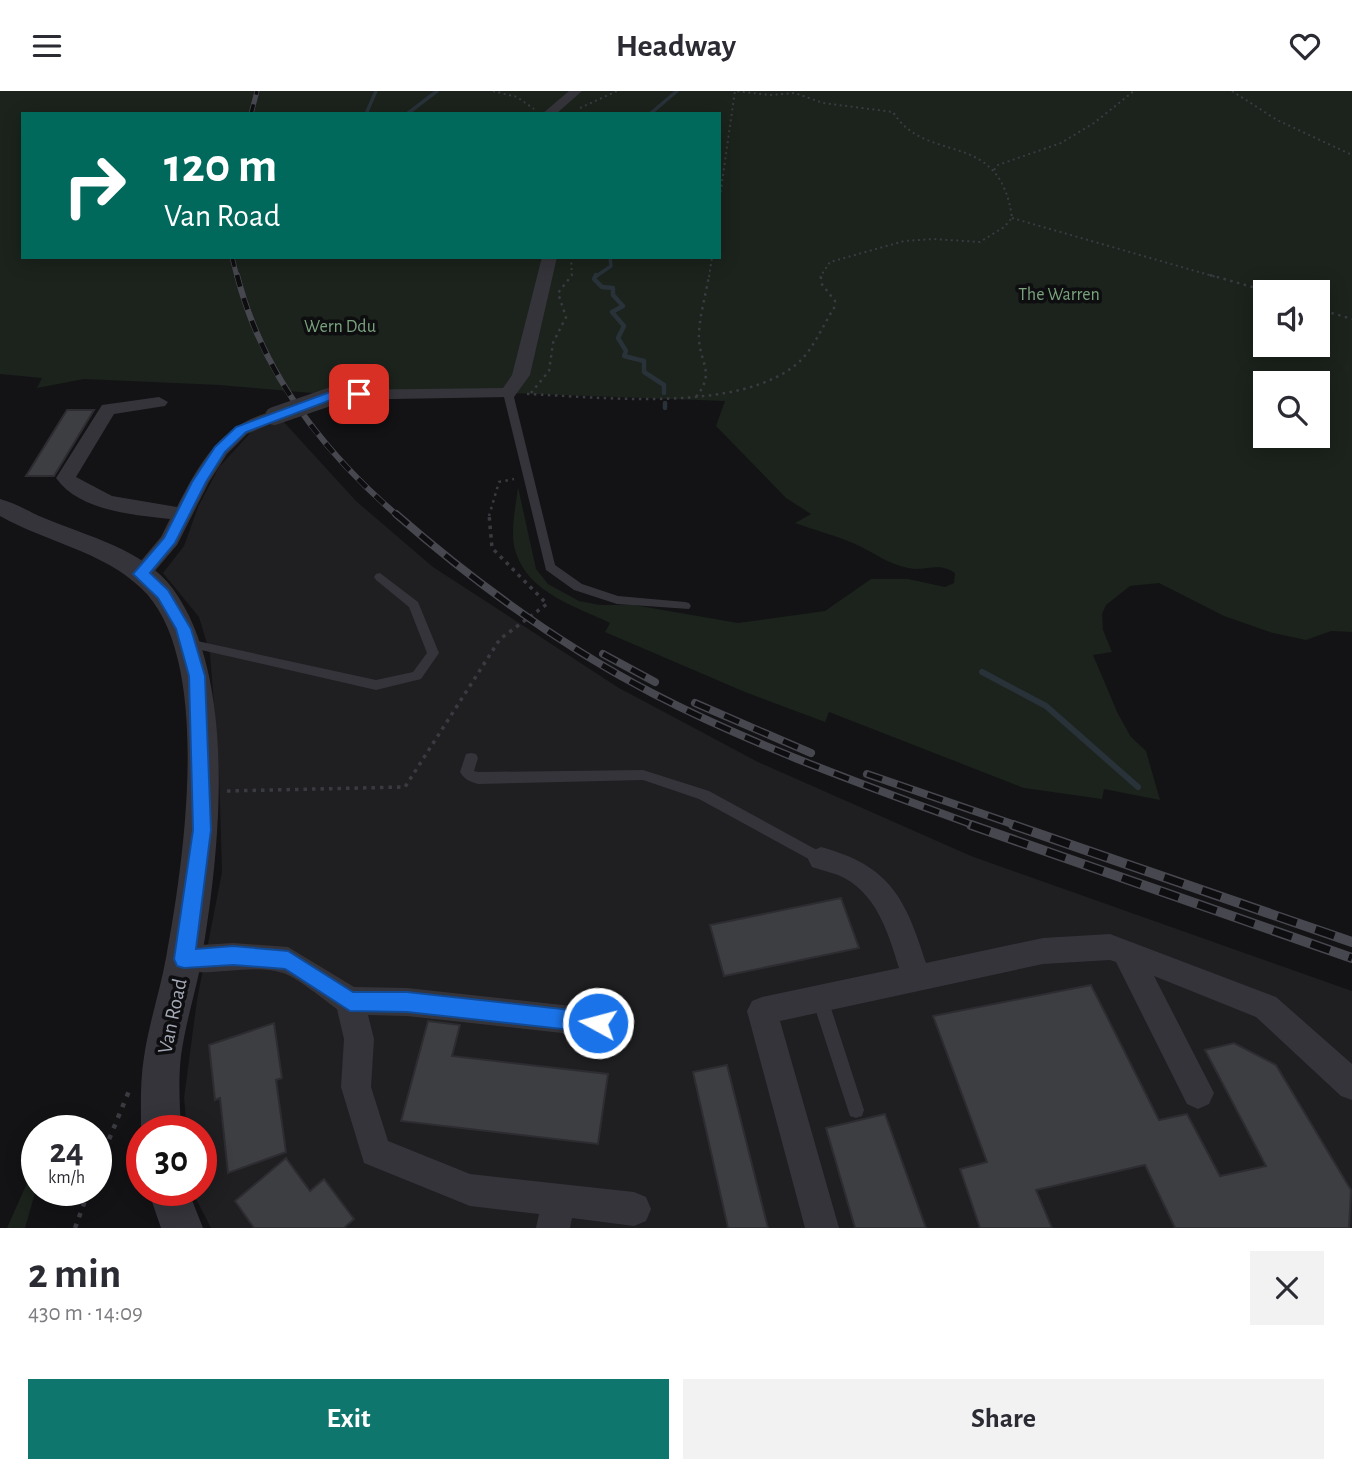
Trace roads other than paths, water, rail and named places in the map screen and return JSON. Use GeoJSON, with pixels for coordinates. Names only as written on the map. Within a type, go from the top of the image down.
{"type":"FeatureCollection","features":[{"type":"Feature","properties":{"kind":"street"},"geometry":{"type":"LineString","coordinates":[[550,112],[576,91]]}},
{"type":"Feature","properties":{"kind":"street"},"geometry":{"type":"LineString","coordinates":[[141,574],[170,540],[182,514],[220,450],[241,429],[335,395],[508,393],[521,375],[541,304],[550,259]]}},
{"type":"Feature","properties":{"kind":"street"},"geometry":{"type":"LineString","coordinates":[[159,403],[108,409],[66,478],[98,498],[145,510],[182,514]]}},
{"type":"Feature","properties":{"kind":"street","name":"Van Road"},"geometry":{"type":"LineString","coordinates":[[0,507],[12,510],[25,520],[88,544],[141,574],[163,594],[183,629],[197,676],[202,830],[184,959],[153,1115]]}},
{"type":"Feature","properties":{"kind":"street"},"geometry":{"type":"LineString","coordinates":[[821,859],[833,861],[869,877],[886,898],[916,978]]}},
{"type":"Feature","properties":{"kind":"street"},"geometry":{"type":"LineString","coordinates":[[822,1228],[762,1011],[1044,951],[1110,947],[1265,1007],[1352,1085]]}},
{"type":"Feature","properties":{"kind":"street"},"geometry":{"type":"LineString","coordinates":[[1126,952],[1198,1093]]}},
{"type":"Feature","properties":{"kind":"street"},"geometry":{"type":"LineString","coordinates":[[184,959],[233,956],[288,960],[350,1001],[407,1002],[598,1023]]}},
{"type":"Feature","properties":{"kind":"street"},"geometry":{"type":"LineString","coordinates":[[350,1001],[359,1039],[356,1087],[375,1152],[470,1190],[556,1214],[634,1209]]}},
{"type":"Feature","properties":{"kind":"street"},"geometry":{"type":"LineString","coordinates":[[163,1206],[182,1228]]}},
{"type":"Feature","properties":{"kind":"lane"},"geometry":{"type":"LineString","coordinates":[[508,393],[550,567],[578,587],[617,600],[685,606]]}},
{"type":"Feature","properties":{"kind":"lane"},"geometry":{"type":"LineString","coordinates":[[188,643],[376,685],[417,676],[433,653],[414,605],[380,577]]}},
{"type":"Feature","properties":{"kind":"lane"},"geometry":{"type":"LineString","coordinates":[[471,758],[467,772],[478,778],[643,775],[670,782],[704,796],[821,859]]}},
{"type":"Feature","properties":{"kind":"lane"},"geometry":{"type":"LineString","coordinates":[[820,999],[856,1110]]}},
{"type":"Feature","properties":{"kind":"waterway"},"geometry":{"type":"LineString","coordinates":[[367,112],[376,91]]}},
{"type":"Feature","properties":{"kind":"waterway"},"geometry":{"type":"LineString","coordinates":[[410,112],[437,91]]}},
{"type":"Feature","properties":{"kind":"waterway"},"geometry":{"type":"LineString","coordinates":[[652,112],[677,91]]}},
{"type":"Feature","properties":{"kind":"waterway"},"geometry":{"type":"LineString","coordinates":[[595,277],[611,266],[610,259]]}},
{"type":"Feature","properties":{"kind":"waterway"},"geometry":{"type":"LineString","coordinates":[[595,277],[602,287],[613,288],[613,295],[623,306],[612,312],[624,326],[618,338],[626,351],[624,356],[644,361],[644,372],[664,385],[664,393]]}},
{"type":"Feature","properties":{"kind":"waterway"},"geometry":{"type":"LineString","coordinates":[[665,403],[665,408]]}},
{"type":"Feature","properties":{"kind":"waterway"},"geometry":{"type":"LineString","coordinates":[[982,672],[1046,706],[1138,787]]}},
{"type":"Feature","properties":{"kind":"railway"},"geometry":{"type":"LineString","coordinates":[[252,112],[257,91]]}},
{"type":"Feature","properties":{"kind":"railway"},"geometry":{"type":"LineString","coordinates":[[232,259],[237,277]]}},
{"type":"Feature","properties":{"kind":"railway"},"geometry":{"type":"LineString","coordinates":[[237,275],[262,345],[298,408],[344,465],[398,516]]}},
{"type":"Feature","properties":{"kind":"railway"},"geometry":{"type":"LineString","coordinates":[[396,514],[456,564],[519,611],[584,654],[652,693],[771,748],[976,826]]}},
{"type":"Feature","properties":{"kind":"railway"},"geometry":{"type":"LineString","coordinates":[[603,654],[655,682]]}},
{"type":"Feature","properties":{"kind":"railway"},"geometry":{"type":"LineString","coordinates":[[695,703],[811,753]]}},
{"type":"Feature","properties":{"kind":"railway"},"geometry":{"type":"LineString","coordinates":[[867,774],[1018,826]]}},
{"type":"Feature","properties":{"kind":"railway"},"geometry":{"type":"LineString","coordinates":[[971,825],[1352,958]]}},
{"type":"Feature","properties":{"kind":"railway"},"geometry":{"type":"LineString","coordinates":[[1013,825],[1352,942]]}},
{"type":"Feature","properties":{"kind":"park label","name":"The Warren"},"geometry":{"type":"Point","coordinates":[1059,294]}},
{"type":"Feature","properties":{"kind":"park label","name":"Wern Ddu"},"geometry":{"type":"Point","coordinates":[340,326]}}]}
